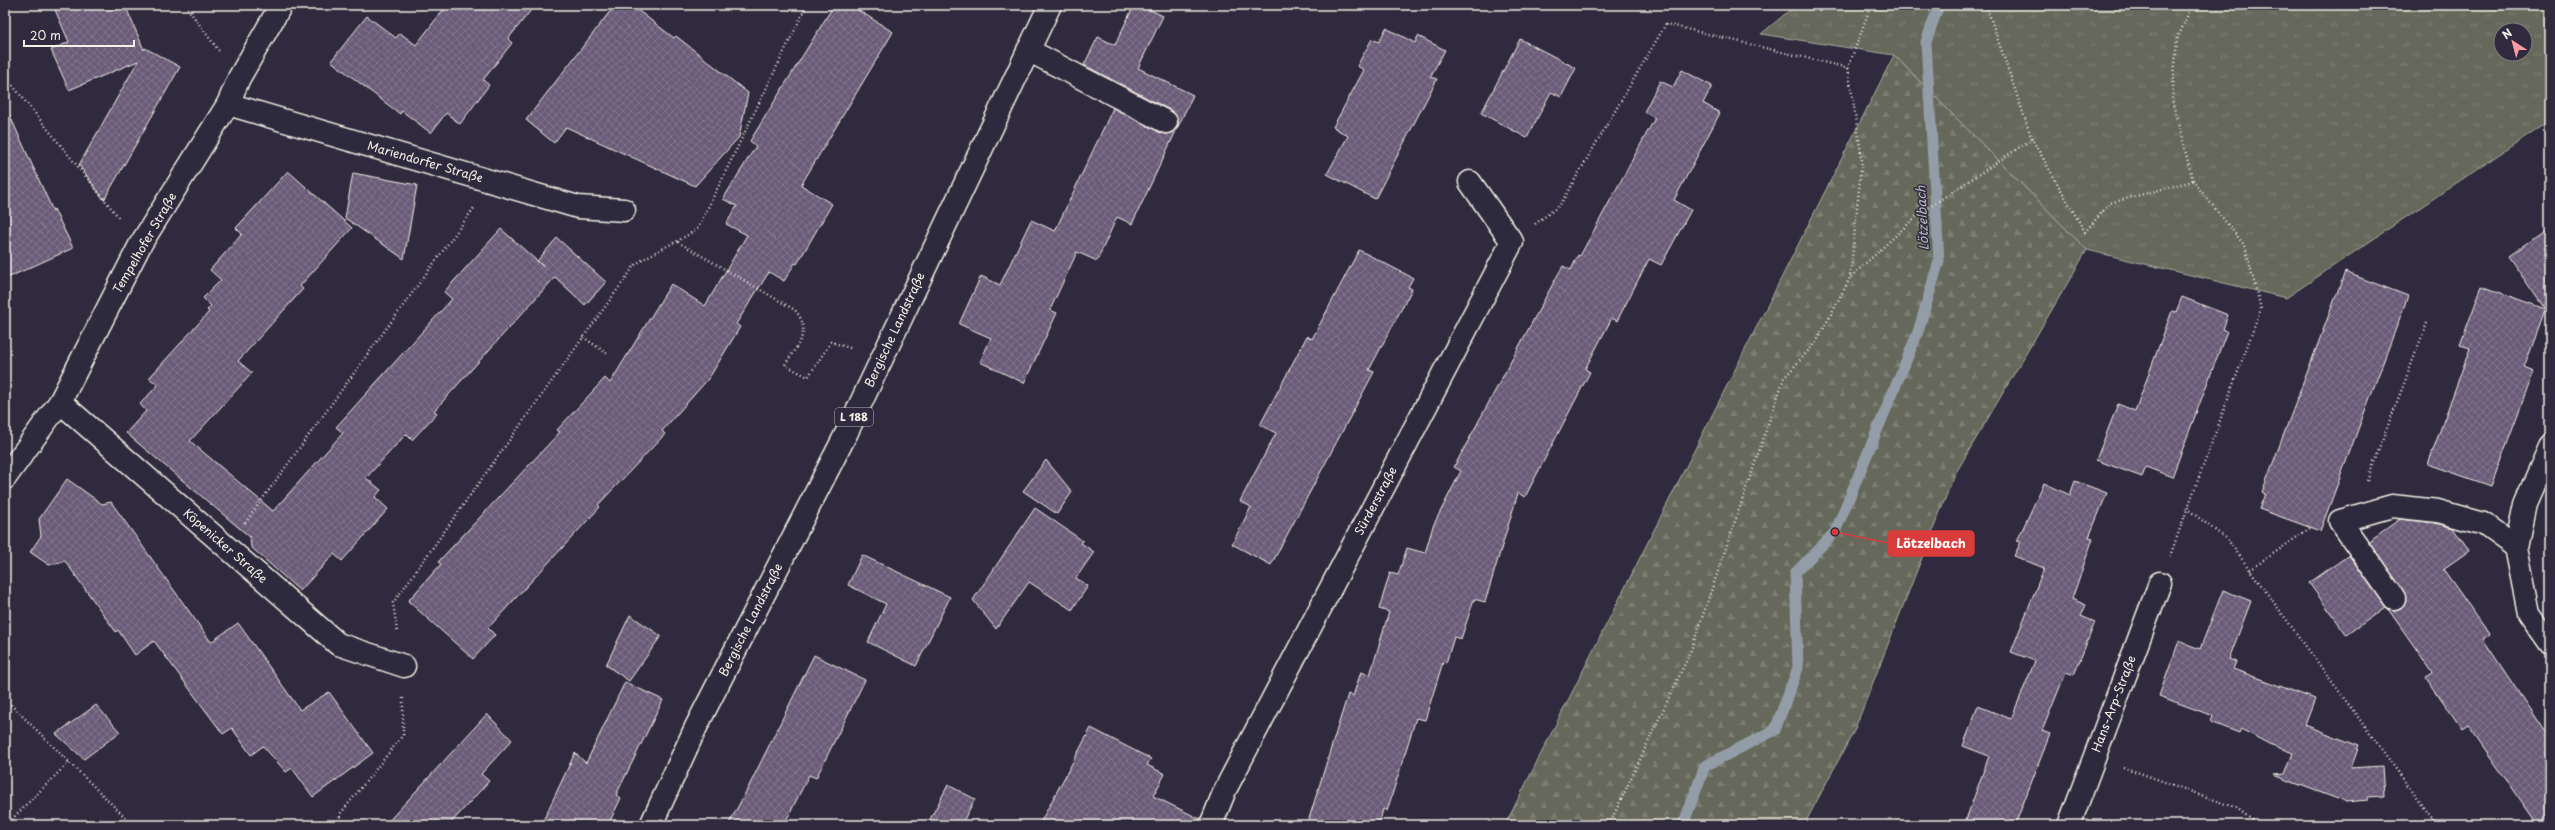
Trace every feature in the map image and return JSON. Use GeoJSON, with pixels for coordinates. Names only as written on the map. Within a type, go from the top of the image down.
{"type":"FeatureCollection","features":[{"type":"Feature","properties":{"kind":"street","name":"Tempelhofer Straße"},"geometry":{"type":"LineString","coordinates":[[5,478],[60,402],[140,245],[228,104],[239,78],[281,5]]}},
{"type":"Feature","properties":{"kind":"street","name":"Bergische Landstraße"},"geometry":{"type":"LineString","coordinates":[[651,825],[696,727],[847,432],[1050,5]]}},
{"type":"Feature","properties":{"kind":"street"},"geometry":{"type":"LineString","coordinates":[[1028,50],[1166,122]]}},
{"type":"Feature","properties":{"kind":"street","name":"Mariendorfer Straße"},"geometry":{"type":"LineString","coordinates":[[228,104],[578,207],[624,210]]}},
{"type":"Feature","properties":{"kind":"street"},"geometry":{"type":"LineString","coordinates":[[1470,182],[1512,242]]}},
{"type":"Feature","properties":{"kind":"street","name":"Sürderstraße"},"geometry":{"type":"LineString","coordinates":[[1211,825],[1225,790],[1512,242]]}},
{"type":"Feature","properties":{"kind":"street","name":"Köpenicker Straße"},"geometry":{"type":"LineString","coordinates":[[60,402],[338,644],[404,666]]}},
{"type":"Feature","properties":{"kind":"street"},"geometry":{"type":"LineString","coordinates":[[2550,447],[2525,504],[2516,546],[2529,613],[2550,643]]}},
{"type":"Feature","properties":{"kind":"street"},"geometry":{"type":"LineString","coordinates":[[2394,598],[2346,519],[2392,506],[2438,511],[2484,524],[2516,546]]}},
{"type":"Feature","properties":{"kind":"street","name":"Hans-Arp-Straße"},"geometry":{"type":"LineString","coordinates":[[2069,825],[2160,583]]}},
{"type":"Feature","properties":{"kind":"path"},"geometry":{"type":"LineString","coordinates":[[185,5],[239,78]]}},
{"type":"Feature","properties":{"kind":"path"},"geometry":{"type":"LineString","coordinates":[[338,825],[341,813],[403,736],[404,666],[393,604],[635,265],[650,253],[678,242],[698,228],[807,5]]}},
{"type":"Feature","properties":{"kind":"path"},"geometry":{"type":"LineString","coordinates":[[1850,278],[1862,160],[1848,68],[1871,5]]}},
{"type":"Feature","properties":{"kind":"path"},"geometry":{"type":"LineString","coordinates":[[1986,5],[2032,139],[2085,232],[2110,203],[2193,181]]}},
{"type":"Feature","properties":{"kind":"path"},"geometry":{"type":"LineString","coordinates":[[2160,583],[2186,508],[2261,309],[2245,246],[2193,181],[2172,100],[2177,40],[2192,5]]}},
{"type":"Feature","properties":{"kind":"path"},"geometry":{"type":"LineString","coordinates":[[1512,242],[1560,205],[1666,24],[1848,68]]}},
{"type":"Feature","properties":{"kind":"path"},"geometry":{"type":"LineString","coordinates":[[5,76],[140,245]]}},
{"type":"Feature","properties":{"kind":"path"},"geometry":{"type":"LineString","coordinates":[[1609,825],[1690,653],[1784,378],[1817,340],[1850,278],[1919,214],[2032,139]]}},
{"type":"Feature","properties":{"kind":"path"},"geometry":{"type":"LineString","coordinates":[[227,547],[493,182]]}},
{"type":"Feature","properties":{"kind":"path"},"geometry":{"type":"LineString","coordinates":[[678,242],[795,310],[804,321],[804,333],[785,365],[808,377],[831,342],[882,358]]}},
{"type":"Feature","properties":{"kind":"path"},"geometry":{"type":"LineString","coordinates":[[2250,570],[2310,528],[2346,519],[2428,323]]}},
{"type":"Feature","properties":{"kind":"path"},"geometry":{"type":"LineString","coordinates":[[583,337],[609,355]]}},
{"type":"Feature","properties":{"kind":"path"},"geometry":{"type":"LineString","coordinates":[[2186,508],[2228,540],[2437,825]]}},
{"type":"Feature","properties":{"kind":"path"},"geometry":{"type":"LineString","coordinates":[[5,699],[133,825]]}},
{"type":"Feature","properties":{"kind":"path"},"geometry":{"type":"LineString","coordinates":[[6,825],[69,762]]}},
{"type":"Feature","properties":{"kind":"path"},"geometry":{"type":"LineString","coordinates":[[2132,771],[2237,808],[2258,825]]}},
{"type":"Feature","properties":{"kind":"path"},"geometry":{"type":"LineString","coordinates":[[2426,825],[2433,819]]}},
{"type":"Feature","properties":{"kind":"green space"},"geometry":{"type":"Polygon","coordinates":[[[1796,5],[2496,5],[2501,11],[2509,5],[2550,5],[2550,120],[2286,298],[2087,250],[1894,55],[1761,34],[1796,5]]]}},
{"type":"Feature","properties":{"kind":"green space"},"geometry":{"type":"Polygon","coordinates":[[[1894,55],[2087,250],[1954,476],[1854,731],[1804,825],[1505,825],[1894,55]]]}},
{"type":"Feature","properties":{"kind":"building"},"geometry":{"type":"Polygon","coordinates":[[[53,5],[125,5],[144,50],[145,48],[180,67],[104,200],[79,165],[138,61],[69,90],[51,50],[69,42],[53,5]]]}},
{"type":"Feature","properties":{"kind":"building"},"geometry":{"type":"Polygon","coordinates":[[[447,5],[535,5],[508,39],[512,43],[483,80],[489,85],[460,124],[446,113],[431,133],[402,111],[400,114],[331,61],[367,16],[396,38],[400,33],[416,45],[447,5]]]}},
{"type":"Feature","properties":{"kind":"building"},"geometry":{"type":"Polygon","coordinates":[[[615,5],[631,5],[674,38],[676,36],[748,93],[739,137],[695,186],[566,127],[554,143],[526,120],[615,5]]]}},
{"type":"Feature","properties":{"kind":"building"},"geometry":{"type":"Polygon","coordinates":[[[834,5],[850,5],[893,32],[801,185],[832,204],[797,264],[795,263],[784,281],[769,272],[736,324],[740,327],[709,378],[662,431],[665,434],[598,505],[600,507],[488,628],[495,635],[473,659],[408,601],[441,564],[438,562],[560,432],[557,430],[605,378],[610,383],[671,284],[705,306],[747,235],[726,224],[737,206],[723,199],[756,146],[750,141],[834,5]]]}},
{"type":"Feature","properties":{"kind":"building"},"geometry":{"type":"Polygon","coordinates":[[[1134,5],[1140,5],[1163,16],[1138,68],[1193,95],[1132,224],[1117,217],[1097,261],[1077,252],[1050,310],[1057,313],[1024,383],[980,362],[991,338],[959,324],[981,276],[1000,285],[1031,220],[1055,231],[1113,108],[1161,133],[1167,134],[1177,128],[1178,121],[1172,111],[1084,65],[1098,37],[1115,45],[1134,5]]]}},
{"type":"Feature","properties":{"kind":"building"},"geometry":{"type":"Polygon","coordinates":[[[1386,28],[1415,43],[1418,36],[1445,50],[1430,77],[1437,79],[1375,199],[1327,174],[1348,136],[1333,127],[1364,70],[1357,66],[1372,39],[1379,42],[1386,28]]]}},
{"type":"Feature","properties":{"kind":"building"},"geometry":{"type":"Polygon","coordinates":[[[1520,39],[1576,68],[1561,97],[1551,92],[1527,138],[1481,113],[1520,39]]]}},
{"type":"Feature","properties":{"kind":"building"},"geometry":{"type":"Polygon","coordinates":[[[1682,70],[1712,86],[1703,103],[1720,113],[1674,200],[1691,210],[1661,265],[1649,259],[1617,321],[1612,318],[1585,369],[1590,372],[1525,497],[1518,493],[1485,602],[1474,599],[1461,639],[1454,637],[1446,663],[1443,662],[1425,720],[1416,718],[1387,811],[1383,809],[1379,825],[1307,825],[1348,694],[1353,696],[1361,672],[1370,675],[1389,612],[1379,609],[1390,573],[1398,575],[1407,548],[1425,553],[1433,526],[1461,471],[1454,467],[1556,278],[1563,266],[1571,270],[1578,255],[1580,256],[1655,118],[1644,112],[1660,81],[1673,87],[1682,70]]]}},
{"type":"Feature","properties":{"kind":"building"},"geometry":{"type":"Polygon","coordinates":[[[5,105],[53,211],[54,209],[73,248],[5,279],[5,105]]]}},
{"type":"Feature","properties":{"kind":"building"},"geometry":{"type":"Polygon","coordinates":[[[288,171],[352,228],[300,286],[303,289],[238,361],[252,373],[190,441],[273,511],[343,433],[336,427],[452,299],[444,292],[501,229],[537,261],[557,238],[606,282],[585,305],[555,277],[434,411],[437,413],[412,440],[406,434],[366,478],[381,490],[375,497],[388,509],[342,561],[334,554],[300,591],[251,547],[250,537],[126,433],[146,411],[140,404],[158,385],[149,378],[209,312],[207,310],[211,306],[203,298],[221,280],[210,270],[242,234],[236,228],[288,171]]]}},
{"type":"Feature","properties":{"kind":"building"},"geometry":{"type":"Polygon","coordinates":[[[353,173],[417,185],[404,259],[345,218],[353,173]]]}},
{"type":"Feature","properties":{"kind":"building"},"geometry":{"type":"Polygon","coordinates":[[[2550,227],[2550,317],[2545,310],[2524,367],[2534,371],[2491,486],[2428,464],[2470,348],[2460,345],[2482,286],[2545,309],[2508,256],[2550,227]]]}},
{"type":"Feature","properties":{"kind":"building"},"geometry":{"type":"Polygon","coordinates":[[[1359,250],[1413,278],[1408,287],[1412,289],[1369,370],[1374,372],[1271,565],[1232,544],[1251,507],[1240,501],[1276,433],[1260,425],[1307,336],[1312,339],[1359,250]]]}},
{"type":"Feature","properties":{"kind":"building"},"geometry":{"type":"Polygon","coordinates":[[[2345,272],[2408,296],[2320,531],[2259,509],[2265,494],[2262,492],[2345,272]]]}},
{"type":"Feature","properties":{"kind":"building"},"geometry":{"type":"Polygon","coordinates":[[[2182,297],[2228,315],[2223,329],[2227,331],[2172,477],[2146,467],[2142,477],[2096,460],[2118,404],[2135,411],[2172,311],[2176,312],[2182,297]]]}},
{"type":"Feature","properties":{"kind":"building"},"geometry":{"type":"Polygon","coordinates":[[[1046,460],[1072,492],[1057,514],[1023,491],[1046,460]]]}},
{"type":"Feature","properties":{"kind":"building"},"geometry":{"type":"Polygon","coordinates":[[[67,479],[102,504],[111,502],[211,642],[238,623],[300,710],[329,692],[373,753],[313,797],[292,768],[286,772],[263,746],[251,755],[232,728],[223,734],[154,641],[135,655],[118,630],[116,632],[65,561],[49,565],[30,552],[41,536],[39,519],[67,479]]]}},
{"type":"Feature","properties":{"kind":"building"},"geometry":{"type":"Polygon","coordinates":[[[2075,481],[2107,493],[2089,537],[2093,538],[2072,599],[2086,605],[2081,616],[2095,622],[2074,675],[2066,672],[2042,731],[2050,734],[2015,825],[1964,825],[1989,756],[1963,746],[1978,706],[2011,719],[2035,661],[2011,652],[2044,568],[2014,556],[2021,542],[2017,541],[2044,483],[2070,495],[2075,481]]]}},
{"type":"Feature","properties":{"kind":"building"},"geometry":{"type":"Polygon","coordinates":[[[1035,508],[1083,541],[1081,543],[1094,552],[1076,578],[1088,586],[1072,610],[1029,582],[996,629],[973,600],[1035,508]]]}},
{"type":"Feature","properties":{"kind":"building"},"geometry":{"type":"Polygon","coordinates":[[[2400,519],[2436,523],[2453,528],[2469,551],[2443,569],[2490,635],[2483,639],[2550,740],[2550,825],[2538,825],[2468,725],[2462,729],[2426,677],[2433,673],[2388,609],[2395,610],[2401,608],[2406,597],[2369,541],[2400,519]]]}},
{"type":"Feature","properties":{"kind":"building"},"geometry":{"type":"Polygon","coordinates":[[[862,555],[950,597],[916,666],[868,642],[886,604],[848,585],[862,555]]]}},
{"type":"Feature","properties":{"kind":"building"},"geometry":{"type":"Polygon","coordinates":[[[2349,555],[2386,607],[2347,635],[2309,583],[2349,555]]]}},
{"type":"Feature","properties":{"kind":"building"},"geometry":{"type":"Polygon","coordinates":[[[2223,590],[2251,601],[2229,659],[2236,662],[2233,669],[2315,699],[2305,725],[2359,746],[2351,768],[2382,766],[2384,796],[2368,797],[2368,800],[2346,802],[2273,775],[2285,774],[2293,753],[2269,744],[2241,729],[2239,733],[2211,722],[2213,716],[2159,696],[2179,641],[2200,649],[2223,590]]]}},
{"type":"Feature","properties":{"kind":"building"},"geometry":{"type":"Polygon","coordinates":[[[630,615],[661,636],[629,681],[606,665],[630,615]]]}},
{"type":"Feature","properties":{"kind":"building"},"geometry":{"type":"Polygon","coordinates":[[[814,655],[865,680],[816,778],[809,775],[784,825],[728,825],[747,790],[814,655]]]}},
{"type":"Feature","properties":{"kind":"building"},"geometry":{"type":"Polygon","coordinates":[[[625,682],[663,700],[616,795],[621,798],[608,825],[541,825],[575,753],[586,763],[625,682]]]}},
{"type":"Feature","properties":{"kind":"building"},"geometry":{"type":"Polygon","coordinates":[[[96,705],[120,732],[84,759],[56,734],[96,705]]]}},
{"type":"Feature","properties":{"kind":"building"},"geometry":{"type":"Polygon","coordinates":[[[487,714],[512,740],[481,774],[489,781],[449,825],[385,825],[487,714]]]}},
{"type":"Feature","properties":{"kind":"building"},"geometry":{"type":"Polygon","coordinates":[[[1091,728],[1151,759],[1147,765],[1165,774],[1153,796],[1200,819],[1199,825],[1039,825],[1091,728]]]}},
{"type":"Feature","properties":{"kind":"building"},"geometry":{"type":"Polygon","coordinates":[[[948,785],[975,799],[961,825],[927,825],[948,785]]]}},
{"type":"Feature","properties":{"kind":"waterway","name":"Lötzelbach"},"geometry":{"type":"LineString","coordinates":[[1683,825],[1705,766],[1775,730],[1798,668],[1795,573],[1835,532],[1918,332],[1939,261],[1926,42],[1939,5]]}},
{"type":"Feature","properties":{"kind":"place","name":"Lötzelbach"},"geometry":{"type":"Point","coordinates":[1835,532]}}]}
